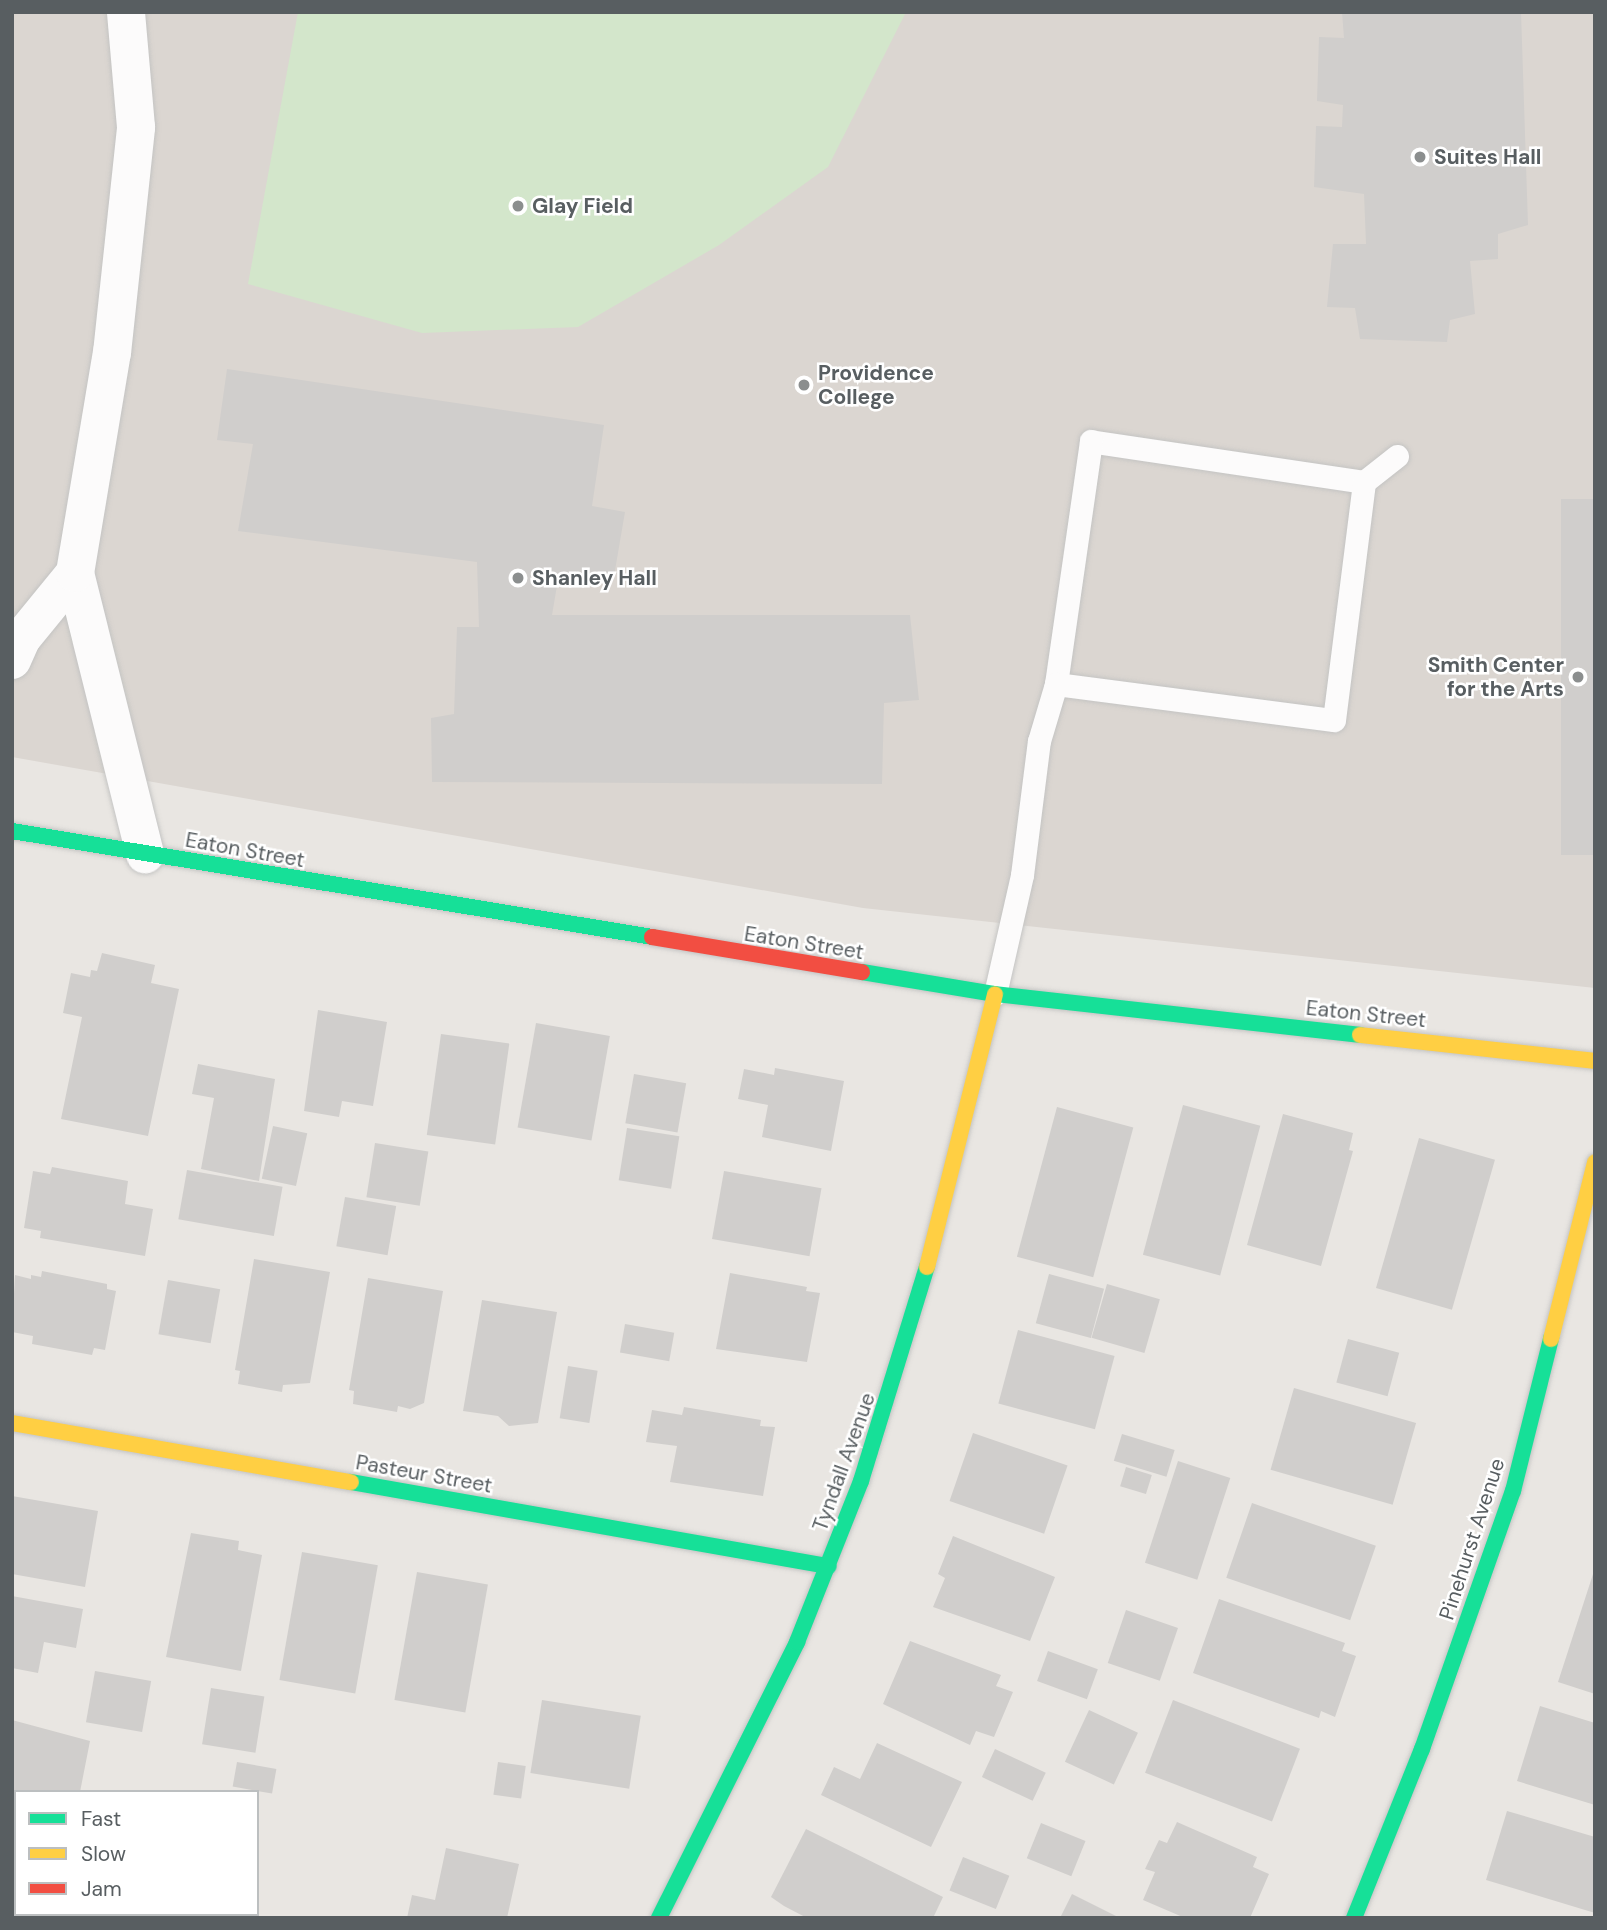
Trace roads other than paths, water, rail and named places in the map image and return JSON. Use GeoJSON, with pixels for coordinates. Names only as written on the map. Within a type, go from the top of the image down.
{"type":"FeatureCollection","features":[{"type":"Feature","properties":{"kind":"street"},"geometry":{"type":"LineString","coordinates":[[126,12],[136,127],[112,353],[75,573],[145,854]]}},
{"type":"Feature","properties":{"kind":"street"},"geometry":{"type":"LineString","coordinates":[[12,660],[22,638],[75,573]]}},
{"type":"Feature","properties":{"kind":"street","name":"Eaton Street"},"geometry":{"type":"LineString","coordinates":[[15,836],[145,854],[995,994],[1595,1060]]}},
{"type":"Feature","properties":{"kind":"street","name":"Tyndall Avenue"},"geometry":{"type":"LineString","coordinates":[[659,1918],[768,1703],[829,1566],[918,1304],[995,994]]}},
{"type":"Feature","properties":{"kind":"street","name":"Pinehurst Avenue"},"geometry":{"type":"LineString","coordinates":[[1354,1918],[1422,1749],[1513,1491],[1595,1162]]}},
{"type":"Feature","properties":{"kind":"street","name":"Pasteur Street"},"geometry":{"type":"LineString","coordinates":[[12,1423],[829,1566]]}},
{"type":"Feature","properties":{"kind":"lane"},"geometry":{"type":"LineString","coordinates":[[995,994],[1022,874],[1039,741],[1056,684],[1091,441],[1364,482]]}},
{"type":"Feature","properties":{"kind":"lane"},"geometry":{"type":"LineString","coordinates":[[1056,684],[1334,720],[1364,482],[1397,456]]}},
{"type":"Feature","properties":{"kind":"place","name":"Suites Hall"},"geometry":{"type":"Point","coordinates":[1420,157]}},
{"type":"Feature","properties":{"kind":"place","name":"Glay Field"},"geometry":{"type":"Point","coordinates":[518,206]}},
{"type":"Feature","properties":{"kind":"place","name":"Providence College"},"geometry":{"type":"Point","coordinates":[804,385]}},
{"type":"Feature","properties":{"kind":"place","name":"Shanley Hall"},"geometry":{"type":"Point","coordinates":[518,578]}},
{"type":"Feature","properties":{"kind":"place","name":"Smith Center for the Arts"},"geometry":{"type":"Point","coordinates":[1578,677]}}]}
